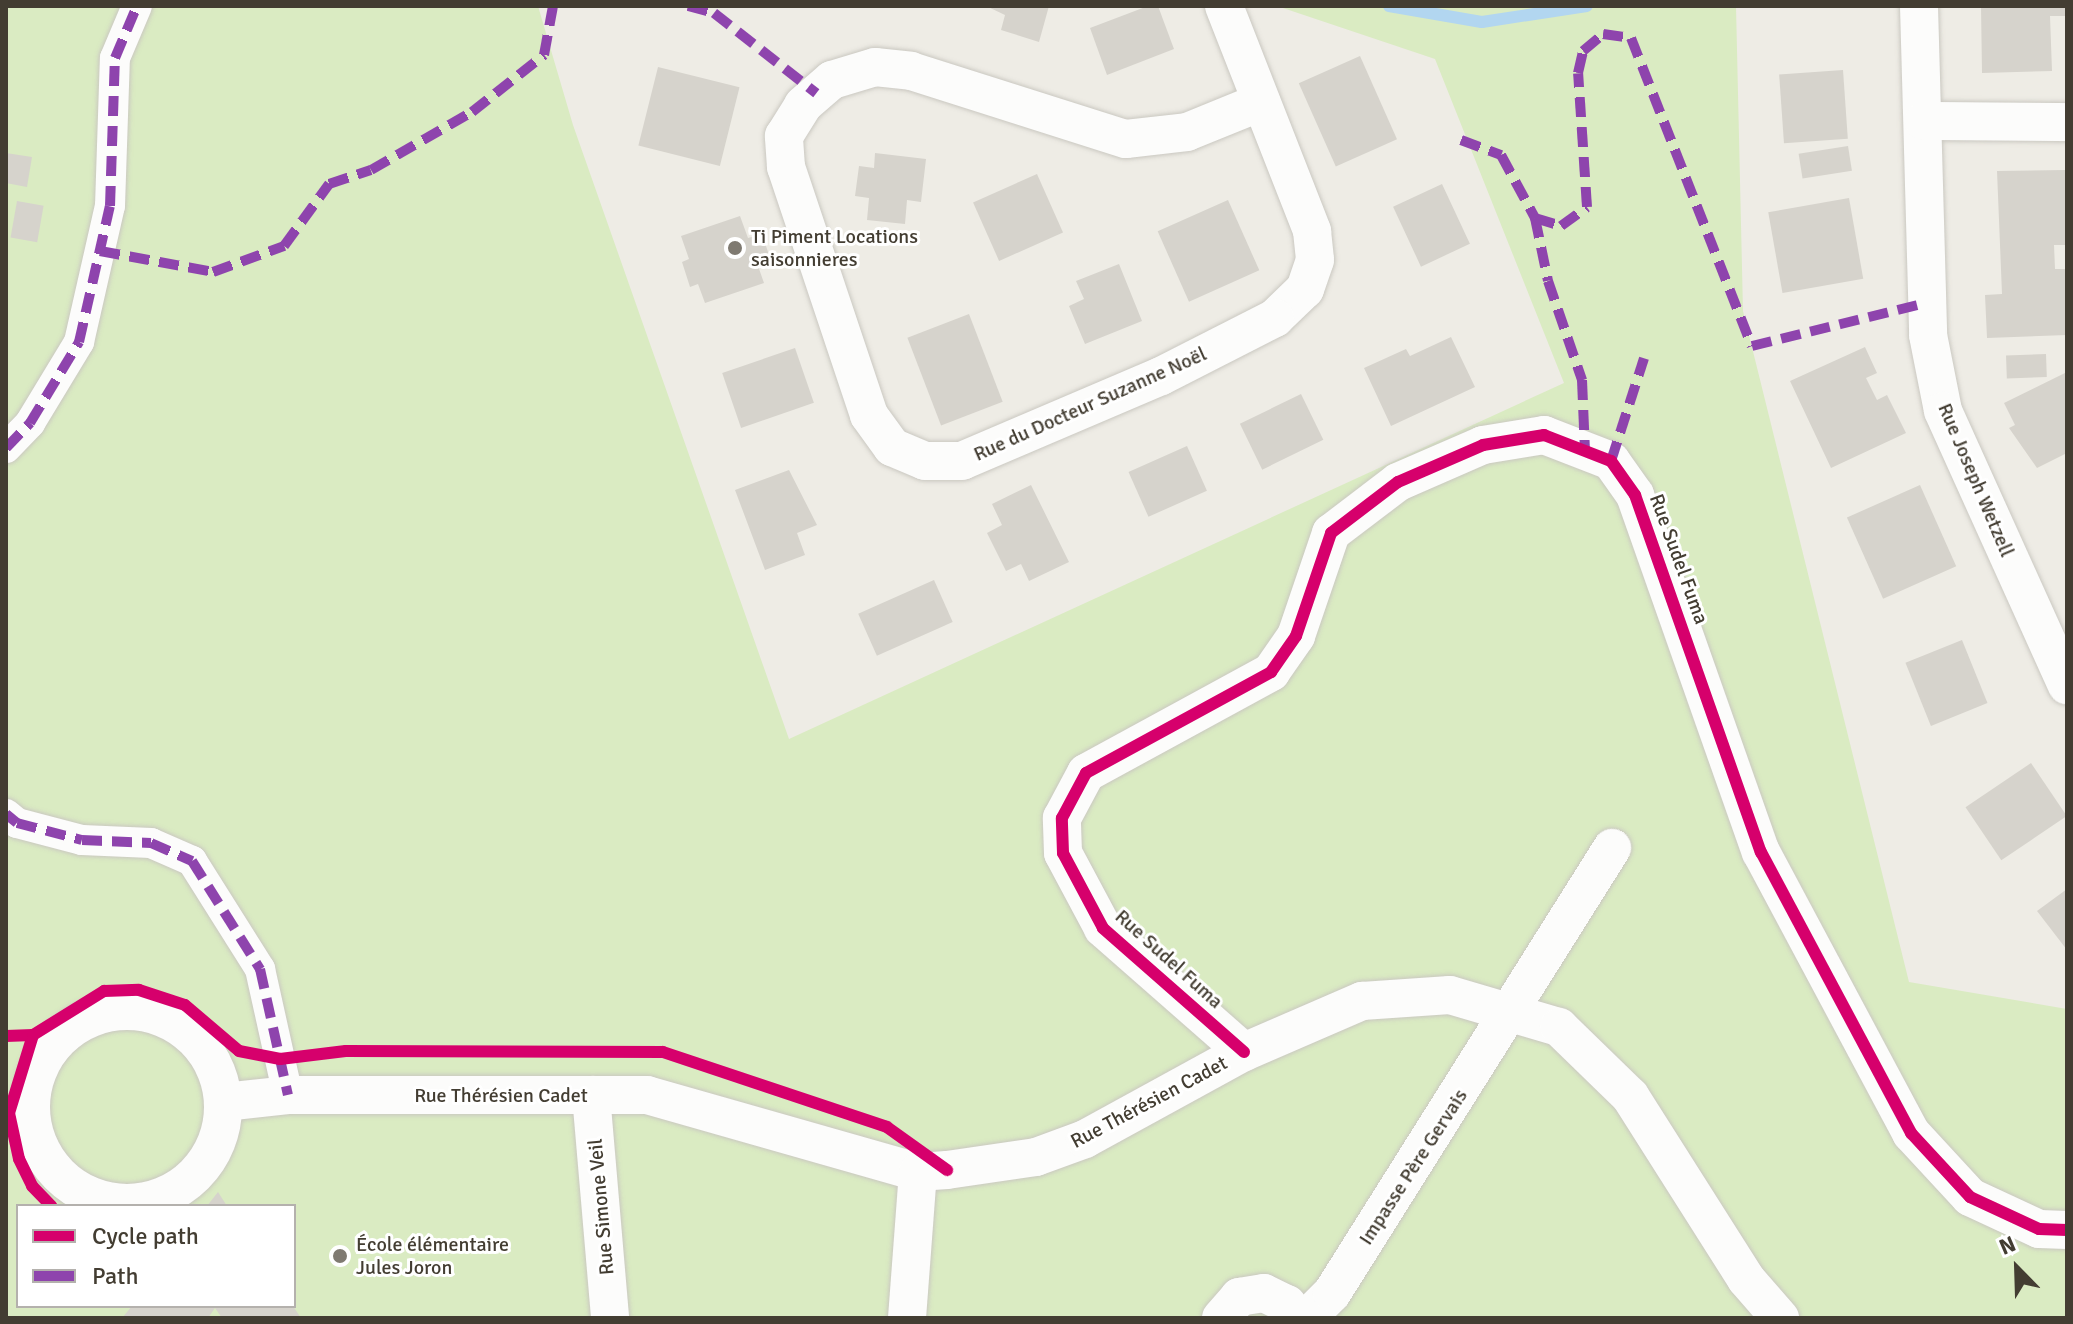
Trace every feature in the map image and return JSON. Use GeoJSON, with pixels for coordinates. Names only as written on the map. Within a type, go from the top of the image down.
{"type":"FeatureCollection","features":[{"type":"Feature","properties":{"kind":"street"},"geometry":{"type":"LineString","coordinates":[[6,448],[30,423],[79,342],[110,206],[115,58],[137,6]]}},
{"type":"Feature","properties":{"kind":"street","name":"Rue du Docteur Suzanne Noël"},"geometry":{"type":"LineString","coordinates":[[1224,6],[1312,231],[1315,260],[1305,289],[1275,318],[1161,376],[962,461],[925,461],[892,447],[869,415],[786,167],[784,136],[803,105],[832,80],[875,67],[911,71],[1126,139],[1187,132],[1261,102]]}},
{"type":"Feature","properties":{"kind":"street","name":"Rue Joseph Wetzell"},"geometry":{"type":"LineString","coordinates":[[1919,6],[1928,335],[1943,411],[2067,685]]}},
{"type":"Feature","properties":{"kind":"street"},"geometry":{"type":"LineString","coordinates":[[1924,121],[2067,122]]}},
{"type":"Feature","properties":{"kind":"street","name":"Rue Sudel Fuma"},"geometry":{"type":"LineString","coordinates":[[1244,1052],[1103,928],[1063,853],[1062,818],[1086,773],[1271,672],[1296,636],[1331,533],[1398,482],[1483,445],[1544,435],[1611,461],[1635,495],[1761,852],[1911,1133],[1970,1197],[2039,1229],[2067,1230]]}},
{"type":"Feature","properties":{"kind":"street"},"geometry":{"type":"LineString","coordinates":[[6,814],[17,823],[82,840],[151,843],[192,861],[260,969],[288,1095]]}},
{"type":"Feature","properties":{"kind":"street","name":"Impasse Père Gervais"},"geometry":{"type":"LineString","coordinates":[[1307,1318],[1332,1293],[1514,1012],[1612,848]]}},
{"type":"Feature","properties":{"kind":"street","name":"Rue Thérésien Cadet"},"geometry":{"type":"LineString","coordinates":[[224,1102],[288,1095],[647,1095],[918,1172],[1036,1157],[1085,1139],[1244,1052],[1362,1001],[1450,995],[1559,1027],[1630,1096],[1746,1279],[1780,1318]]}},
{"type":"Feature","properties":{"kind":"street"},"geometry":{"type":"LineString","coordinates":[[109,1012],[142,1012],[173,1022],[199,1042],[217,1069],[224,1102],[221,1132],[209,1159],[188,1182],[163,1197],[133,1204],[103,1201],[75,1189],[50,1167],[35,1138],[30,1106],[36,1074],[53,1045],[79,1024],[109,1012]]}},
{"type":"Feature","properties":{"kind":"street","name":"Rue Simone Veil"},"geometry":{"type":"LineString","coordinates":[[591,1095],[610,1318]]}},
{"type":"Feature","properties":{"kind":"street"},"geometry":{"type":"LineString","coordinates":[[907,1318],[918,1172]]}},
{"type":"Feature","properties":{"kind":"street"},"geometry":{"type":"LineString","coordinates":[[1221,1318],[1239,1297],[1251,1293],[1277,1296],[1297,1318]]}},
{"type":"Feature","properties":{"kind":"green space"},"geometry":{"type":"Polygon","coordinates":[[[6,6],[538,6],[573,125],[789,739],[1564,383],[1435,59],[1277,6],[1736,6],[1743,311],[1909,982],[2067,1009],[2067,1318],[6,1318],[6,6]]]}},
{"type":"Feature","properties":{"kind":"building"},"geometry":{"type":"Polygon","coordinates":[[[986,6],[1049,6],[1039,42],[1001,30],[1005,15],[986,6]]]}},
{"type":"Feature","properties":{"kind":"building"},"geometry":{"type":"Polygon","coordinates":[[[1148,6],[1158,6],[1174,49],[1107,75],[1090,28],[1148,6]]]}},
{"type":"Feature","properties":{"kind":"building"},"geometry":{"type":"Polygon","coordinates":[[[1981,6],[2067,6],[2067,16],[2050,16],[2052,71],[1982,73],[1981,6]]]}},
{"type":"Feature","properties":{"kind":"building"},"geometry":{"type":"Polygon","coordinates":[[[1360,56],[1397,139],[1336,166],[1299,83],[1360,56]]]}},
{"type":"Feature","properties":{"kind":"building"},"geometry":{"type":"Polygon","coordinates":[[[658,67],[740,87],[720,166],[638,146],[658,67]]]}},
{"type":"Feature","properties":{"kind":"building"},"geometry":{"type":"Polygon","coordinates":[[[1843,70],[1848,139],[1784,143],[1779,74],[1843,70]]]}},
{"type":"Feature","properties":{"kind":"building"},"geometry":{"type":"Polygon","coordinates":[[[1848,146],[1852,171],[1803,179],[1799,154],[1848,146]]]}},
{"type":"Feature","properties":{"kind":"building"},"geometry":{"type":"Polygon","coordinates":[[[6,153],[32,157],[27,187],[6,183],[6,153]]]}},
{"type":"Feature","properties":{"kind":"building"},"geometry":{"type":"Polygon","coordinates":[[[875,153],[926,159],[921,202],[907,200],[905,224],[867,220],[869,198],[855,196],[859,166],[874,168],[875,153]]]}},
{"type":"Feature","properties":{"kind":"building"},"geometry":{"type":"Polygon","coordinates":[[[2065,170],[2067,245],[2054,245],[2055,269],[2067,269],[2067,335],[1987,338],[1985,295],[2002,294],[1997,171],[2065,170]]]}},
{"type":"Feature","properties":{"kind":"building"},"geometry":{"type":"Polygon","coordinates":[[[1037,174],[1063,232],[999,261],[973,202],[1037,174]]]}},
{"type":"Feature","properties":{"kind":"building"},"geometry":{"type":"Polygon","coordinates":[[[1442,184],[1470,244],[1421,267],[1393,207],[1442,184]]]}},
{"type":"Feature","properties":{"kind":"building"},"geometry":{"type":"Polygon","coordinates":[[[1849,198],[1863,279],[1782,293],[1768,212],[1849,198]]]}},
{"type":"Feature","properties":{"kind":"building"},"geometry":{"type":"Polygon","coordinates":[[[1228,200],[1259,270],[1189,302],[1158,231],[1228,200]]]}},
{"type":"Feature","properties":{"kind":"building"},"geometry":{"type":"Polygon","coordinates":[[[17,201],[44,206],[37,242],[11,237],[17,201]]]}},
{"type":"Feature","properties":{"kind":"building","name":"Ti Piment Locations saisonnieres"},"geometry":{"type":"Polygon","coordinates":[[[740,216],[748,238],[762,234],[770,258],[757,263],[764,283],[705,303],[698,284],[690,287],[682,262],[689,259],[681,236],[740,216]]]}},
{"type":"Feature","properties":{"kind":"building"},"geometry":{"type":"Polygon","coordinates":[[[1119,264],[1142,321],[1085,344],[1069,306],[1084,299],[1076,281],[1119,264]]]}},
{"type":"Feature","properties":{"kind":"building"},"geometry":{"type":"Polygon","coordinates":[[[969,314],[1003,402],[941,425],[907,338],[969,314]]]}},
{"type":"Feature","properties":{"kind":"building"},"geometry":{"type":"Polygon","coordinates":[[[1451,337],[1475,387],[1391,426],[1364,368],[1406,349],[1410,356],[1451,337]]]}},
{"type":"Feature","properties":{"kind":"building"},"geometry":{"type":"Polygon","coordinates":[[[1865,347],[1877,373],[1866,378],[1877,400],[1887,395],[1906,433],[1831,468],[1790,381],[1865,347]]]}},
{"type":"Feature","properties":{"kind":"building"},"geometry":{"type":"Polygon","coordinates":[[[795,348],[814,403],[741,428],[722,373],[795,348]]]}},
{"type":"Feature","properties":{"kind":"building"},"geometry":{"type":"Polygon","coordinates":[[[2046,354],[2047,377],[2007,378],[2006,355],[2046,354]]]}},
{"type":"Feature","properties":{"kind":"building"},"geometry":{"type":"Polygon","coordinates":[[[2067,372],[2067,453],[2037,468],[2009,428],[2015,425],[2004,403],[2067,372]]]}},
{"type":"Feature","properties":{"kind":"building"},"geometry":{"type":"Polygon","coordinates":[[[1301,394],[1323,440],[1262,470],[1240,424],[1301,394]]]}},
{"type":"Feature","properties":{"kind":"building"},"geometry":{"type":"Polygon","coordinates":[[[1187,446],[1207,491],[1148,517],[1129,472],[1187,446]]]}},
{"type":"Feature","properties":{"kind":"building"},"geometry":{"type":"Polygon","coordinates":[[[789,470],[817,525],[797,533],[805,555],[765,570],[735,490],[789,470]]]}},
{"type":"Feature","properties":{"kind":"building"},"geometry":{"type":"Polygon","coordinates":[[[1031,485],[1069,562],[1029,581],[1021,564],[1006,571],[987,533],[1002,525],[992,504],[1031,485]]]}},
{"type":"Feature","properties":{"kind":"building"},"geometry":{"type":"Polygon","coordinates":[[[1920,485],[1956,566],[1883,599],[1847,518],[1920,485]]]}},
{"type":"Feature","properties":{"kind":"building"},"geometry":{"type":"Polygon","coordinates":[[[934,580],[953,622],[877,656],[858,614],[934,580]]]}},
{"type":"Feature","properties":{"kind":"building"},"geometry":{"type":"Polygon","coordinates":[[[1962,640],[1987,703],[1931,726],[1905,663],[1962,640]]]}},
{"type":"Feature","properties":{"kind":"building"},"geometry":{"type":"Polygon","coordinates":[[[2031,763],[2067,816],[2001,860],[1966,807],[2031,763]]]}},
{"type":"Feature","properties":{"kind":"building"},"geometry":{"type":"Polygon","coordinates":[[[2067,889],[2067,950],[2037,911],[2067,889]]]}},
{"type":"Feature","properties":{"kind":"building"},"geometry":{"type":"Polygon","coordinates":[[[218,1192],[226,1204],[209,1204],[218,1192]]]}},
{"type":"Feature","properties":{"kind":"building"},"geometry":{"type":"Polygon","coordinates":[[[130,1308],[215,1308],[208,1318],[122,1318],[130,1308]]]}},
{"type":"Feature","properties":{"kind":"building"},"geometry":{"type":"Polygon","coordinates":[[[215,1308],[294,1308],[301,1318],[222,1318],[215,1308]]]}},
{"type":"Feature","properties":{"kind":"waterway"},"geometry":{"type":"LineString","coordinates":[[1389,6],[1482,22],[1587,6]]}},
{"type":"Feature","properties":{"kind":"marked path"},"geometry":{"type":"LineString","coordinates":[[6,448],[30,423],[79,342],[110,206],[115,58],[137,6]]}},
{"type":"Feature","properties":{"kind":"marked path"},"geometry":{"type":"LineString","coordinates":[[100,251],[213,272],[284,246],[329,184],[371,170],[472,112],[544,55],[553,6]]}},
{"type":"Feature","properties":{"kind":"marked path"},"geometry":{"type":"LineString","coordinates":[[688,6],[714,13],[816,93]]}},
{"type":"Feature","properties":{"kind":"marked path"},"geometry":{"type":"LineString","coordinates":[[1461,140],[1501,155],[1535,218],[1561,226],[1587,207],[1578,73],[1583,51],[1603,34],[1631,38],[1752,346],[1926,303]]}},
{"type":"Feature","properties":{"kind":"marked path"},"geometry":{"type":"LineString","coordinates":[[1535,218],[1548,281],[1582,380],[1585,451]]}},
{"type":"Feature","properties":{"kind":"marked path"},"geometry":{"type":"LineString","coordinates":[[1611,461],[1644,358]]}},
{"type":"Feature","properties":{"kind":"marked path"},"geometry":{"type":"LineString","coordinates":[[6,814],[17,823],[82,840],[151,843],[192,861],[260,969],[288,1095]]}},
{"type":"Feature","properties":{"kind":"cycle path"},"geometry":{"type":"LineString","coordinates":[[1244,1052],[1103,928],[1063,853],[1062,818],[1086,773],[1271,672],[1296,636],[1331,533],[1398,482],[1483,445],[1544,435],[1611,461],[1635,495],[1761,852],[1911,1133],[1970,1197],[2039,1229],[2067,1230]]}},
{"type":"Feature","properties":{"kind":"cycle path"},"geometry":{"type":"LineString","coordinates":[[6,1036],[33,1035],[104,991],[139,990],[185,1005],[239,1051],[280,1059],[346,1051],[663,1052],[887,1127],[947,1170]]}},
{"type":"Feature","properties":{"kind":"cycle path"},"geometry":{"type":"LineString","coordinates":[[33,1035],[9,1113],[19,1159],[32,1186],[49,1204]]}},
{"type":"Feature","properties":{"kind":"place","name":"Ti Piment Locations saisonnieres"},"geometry":{"type":"Point","coordinates":[735,248]}},
{"type":"Feature","properties":{"kind":"place","name":"École élémentaire Jules Joron"},"geometry":{"type":"Point","coordinates":[340,1256]}}]}
